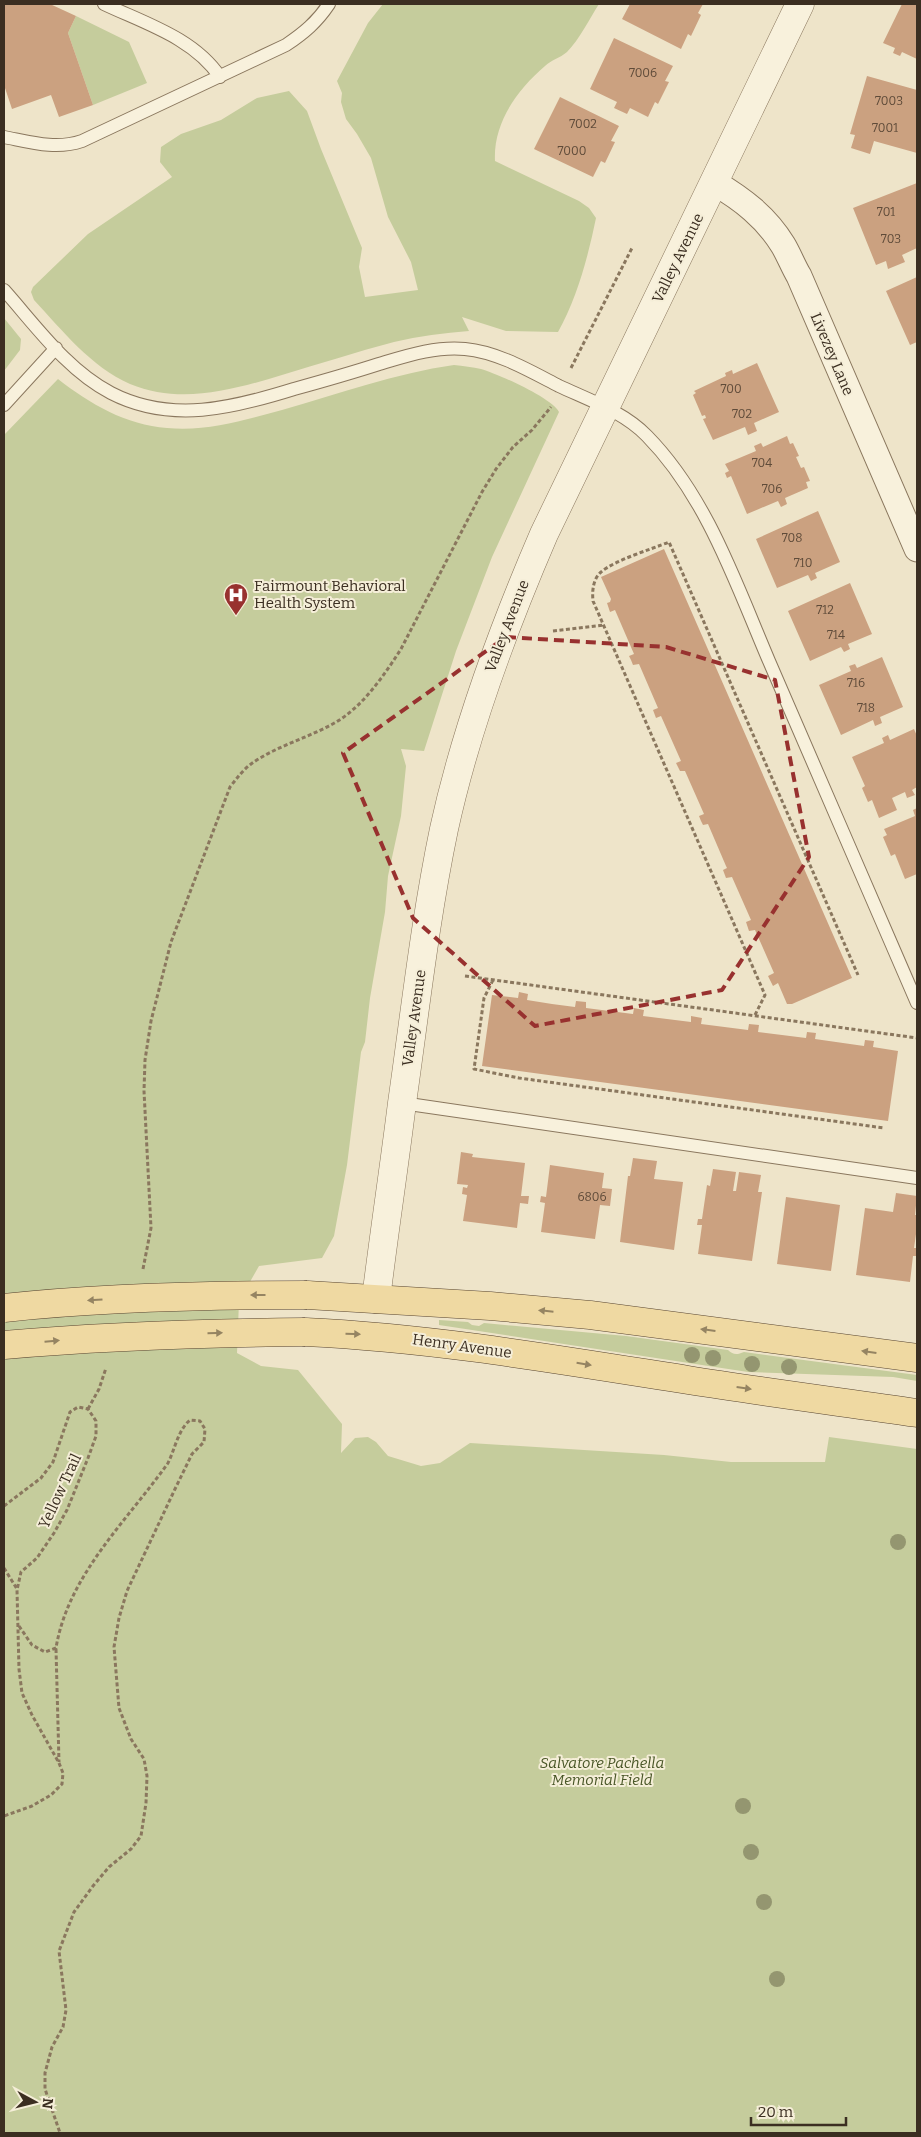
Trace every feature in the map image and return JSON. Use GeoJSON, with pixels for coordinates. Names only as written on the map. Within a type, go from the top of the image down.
{"type":"FeatureCollection","features":[{"type":"Feature","properties":{"kind":"main road"},"geometry":{"type":"LineString","coordinates":[[4,1308],[138,1298],[306,1295],[490,1306],[590,1316],[917,1358]]}},
{"type":"Feature","properties":{"kind":"main road","name":"Henry Avenue"},"geometry":{"type":"LineString","coordinates":[[4,1345],[75,1338],[172,1334],[305,1332],[370,1335],[449,1344],[698,1382],[917,1412]]}},
{"type":"Feature","properties":{"kind":"street","name":"Valley Avenue"},"geometry":{"type":"LineString","coordinates":[[376,1299],[432,892],[444,829],[461,762],[494,659],[544,534],[800,4]]}},
{"type":"Feature","properties":{"kind":"street","name":"Livezey Lane"},"geometry":{"type":"LineString","coordinates":[[715,183],[740,198],[763,218],[782,244],[799,276],[917,549]]}},
{"type":"Feature","properties":{"kind":"lane"},"geometry":{"type":"LineString","coordinates":[[104,4],[190,46],[205,57],[220,76]]}},
{"type":"Feature","properties":{"kind":"lane"},"geometry":{"type":"LineString","coordinates":[[4,137],[56,146],[70,145],[82,141],[286,45],[304,33],[319,19],[328,4]]}},
{"type":"Feature","properties":{"kind":"lane"},"geometry":{"type":"LineString","coordinates":[[4,290],[56,348],[98,386],[137,404],[161,410],[186,412],[236,406],[418,353],[462,348],[496,356],[605,407],[644,432],[659,449],[710,525],[917,1003]]}},
{"type":"Feature","properties":{"kind":"lane"},"geometry":{"type":"LineString","coordinates":[[4,405],[56,348]]}},
{"type":"Feature","properties":{"kind":"lane"},"geometry":{"type":"LineString","coordinates":[[402,1103],[917,1178]]}},
{"type":"Feature","properties":{"kind":"path"},"geometry":{"type":"LineString","coordinates":[[571,368],[632,248]]}},
{"type":"Feature","properties":{"kind":"path"},"geometry":{"type":"LineString","coordinates":[[142,1276],[148,1253],[151,1228],[144,1091],[145,1060],[150,1021],[174,934],[230,787],[240,773],[252,763],[342,718],[356,706],[387,672],[492,476],[513,447],[532,430],[552,405]]}},
{"type":"Feature","properties":{"kind":"path"},"geometry":{"type":"LineString","coordinates":[[755,1015],[765,995],[593,601],[592,591],[600,573],[609,567],[669,542],[858,975]]}},
{"type":"Feature","properties":{"kind":"path"},"geometry":{"type":"LineString","coordinates":[[553,631],[604,625]]}},
{"type":"Feature","properties":{"kind":"path"},"geometry":{"type":"LineString","coordinates":[[465,976],[917,1038]]}},
{"type":"Feature","properties":{"kind":"path"},"geometry":{"type":"LineString","coordinates":[[493,980],[484,998],[474,1069],[519,1078],[884,1128]]}},
{"type":"Feature","properties":{"kind":"path"},"geometry":{"type":"LineString","coordinates":[[88,1409],[99,1389],[106,1366]]}},
{"type":"Feature","properties":{"kind":"path","name":"Yellow Trail"},"geometry":{"type":"LineString","coordinates":[[4,1506],[41,1478],[53,1462],[70,1412],[78,1407],[88,1409],[96,1421],[96,1436],[88,1458],[67,1510],[37,1558],[21,1572],[18,1590],[19,1669],[22,1692],[32,1715],[60,1763]]}},
{"type":"Feature","properties":{"kind":"path"},"geometry":{"type":"LineString","coordinates":[[4,1816],[32,1806],[51,1795],[62,1784],[56,1648],[58,1633],[68,1606],[83,1575],[168,1463],[182,1426],[190,1420],[200,1421],[205,1429],[204,1442],[192,1454],[127,1591],[119,1618],[114,1647],[119,1708],[131,1739],[144,1759],[147,1776],[145,1810],[141,1836],[131,1849],[109,1867],[83,1899],[74,1912],[59,1951],[66,2010],[63,2027],[52,2047],[45,2073],[45,2089],[60,2133]]}},
{"type":"Feature","properties":{"kind":"path"},"geometry":{"type":"LineString","coordinates":[[4,1568],[18,1590]]}},
{"type":"Feature","properties":{"kind":"path"},"geometry":{"type":"LineString","coordinates":[[19,1626],[32,1645],[45,1652],[56,1648]]}},
{"type":"Feature","properties":{"kind":"highlighted area"},"geometry":{"type":"Polygon","coordinates":[[[506,637],[666,647],[775,680],[809,857],[722,990],[535,1026],[413,918],[343,753],[506,637]]]}},
{"type":"Feature","properties":{"kind":"green space"},"geometry":{"type":"Polygon","coordinates":[[[383,4],[599,4],[567,52],[545,66],[516,97],[503,121],[495,147],[495,161],[579,201],[589,208],[596,218],[581,277],[571,305],[558,332],[506,331],[462,317],[469,331],[403,340],[263,381],[206,393],[168,394],[149,390],[130,384],[102,368],[66,335],[34,300],[31,292],[33,287],[88,234],[172,177],[160,162],[161,147],[181,134],[221,120],[257,98],[289,91],[307,111],[362,248],[359,267],[365,297],[418,290],[411,262],[388,217],[371,158],[346,119],[341,102],[342,93],[337,81],[368,23],[383,4]]]}},
{"type":"Feature","properties":{"kind":"green space"},"geometry":{"type":"Polygon","coordinates":[[[76,16],[129,42],[147,83],[93,105],[68,33],[76,16]]]}},
{"type":"Feature","properties":{"kind":"green space"},"geometry":{"type":"Polygon","coordinates":[[[4,318],[21,339],[20,350],[4,371],[4,318]]]}},
{"type":"Feature","properties":{"kind":"green space","name":"Salvatore Pachella Memorial Field"},"geometry":{"type":"Polygon","coordinates":[[[454,365],[481,369],[511,381],[546,400],[559,412],[492,557],[456,651],[424,751],[401,749],[406,766],[401,816],[388,876],[385,912],[370,998],[365,1042],[361,1052],[347,1165],[334,1236],[322,1258],[259,1266],[239,1301],[237,1353],[261,1366],[298,1370],[342,1424],[341,1453],[355,1438],[368,1437],[376,1442],[388,1456],[421,1466],[440,1463],[470,1443],[664,1455],[731,1462],[825,1462],[829,1437],[917,1449],[917,2133],[4,2133],[4,435],[58,379],[96,405],[123,418],[152,426],[182,429],[211,427],[240,421],[411,373],[454,365]]]}},
{"type":"Feature","properties":{"kind":"green space"},"geometry":{"type":"Polygon","coordinates":[[[439,1320],[468,1322],[479,1326],[484,1323],[626,1336],[728,1350],[735,1354],[744,1352],[917,1375],[917,1381],[893,1377],[748,1372],[439,1325],[439,1320]]]}},
{"type":"Feature","properties":{"kind":"building"},"geometry":{"type":"Polygon","coordinates":[[[4,4],[50,4],[76,16],[68,33],[93,105],[59,117],[51,95],[12,109],[4,85],[4,4]]]}},
{"type":"Feature","properties":{"kind":"building"},"geometry":{"type":"Polygon","coordinates":[[[630,4],[703,4],[698,13],[701,15],[691,36],[688,34],[681,49],[622,19],[630,4]]]}},
{"type":"Feature","properties":{"kind":"building"},"geometry":{"type":"Polygon","coordinates":[[[902,4],[917,4],[917,59],[902,52],[900,56],[893,53],[895,48],[883,43],[902,4]]]}},
{"type":"Feature","properties":{"kind":"building"},"geometry":{"type":"Polygon","coordinates":[[[614,38],[673,66],[665,81],[669,82],[658,104],[655,102],[648,117],[630,108],[627,114],[614,108],[617,102],[590,89],[614,38]]]}},
{"type":"Feature","properties":{"kind":"building"},"geometry":{"type":"Polygon","coordinates":[[[867,76],[917,90],[917,153],[874,141],[870,154],[851,148],[855,135],[850,134],[867,76]]]}},
{"type":"Feature","properties":{"kind":"building"},"geometry":{"type":"Polygon","coordinates":[[[560,97],[619,126],[611,141],[615,142],[605,163],[601,161],[593,177],[534,149],[560,97]]]}},
{"type":"Feature","properties":{"kind":"building"},"geometry":{"type":"Polygon","coordinates":[[[917,183],[917,248],[902,255],[905,262],[888,269],[886,261],[876,265],[853,208],[917,183]]]}},
{"type":"Feature","properties":{"kind":"building"},"geometry":{"type":"Polygon","coordinates":[[[917,277],[917,342],[910,345],[886,291],[917,277]]]}},
{"type":"Feature","properties":{"kind":"building"},"geometry":{"type":"Polygon","coordinates":[[[757,363],[779,412],[754,423],[757,431],[748,435],[745,427],[713,440],[703,419],[706,418],[705,415],[702,416],[693,395],[696,393],[694,391],[726,376],[725,373],[732,370],[733,374],[757,363]]]}},
{"type":"Feature","properties":{"kind":"building"},"geometry":{"type":"Polygon","coordinates":[[[787,436],[790,444],[793,443],[799,456],[796,457],[801,468],[804,467],[810,481],[806,482],[808,488],[785,498],[787,504],[781,507],[778,501],[747,514],[731,476],[727,478],[725,473],[729,471],[725,464],[756,451],[754,446],[761,443],[763,447],[787,436]]]}},
{"type":"Feature","properties":{"kind":"building"},"geometry":{"type":"Polygon","coordinates":[[[818,511],[840,562],[815,573],[817,578],[811,581],[808,575],[777,588],[756,539],[818,511]]]}},
{"type":"Feature","properties":{"kind":"building"},"geometry":{"type":"Polygon","coordinates":[[[664,549],[852,978],[792,1004],[787,1004],[778,983],[773,986],[768,976],[774,973],[755,930],[749,931],[746,922],[751,920],[732,877],[726,878],[723,870],[727,868],[708,824],[703,825],[699,816],[704,814],[685,771],[680,771],[676,763],[681,761],[661,716],[656,718],[653,710],[658,708],[639,664],[633,665],[629,656],[634,654],[615,610],[610,612],[607,603],[611,599],[601,577],[664,549]]]}},
{"type":"Feature","properties":{"kind":"building"},"geometry":{"type":"Polygon","coordinates":[[[850,583],[872,634],[848,644],[850,649],[844,652],[841,647],[810,661],[788,611],[850,583]]]}},
{"type":"Feature","properties":{"kind":"building"},"geometry":{"type":"Polygon","coordinates":[[[882,657],[903,707],[880,717],[882,723],[875,726],[873,720],[841,735],[819,685],[851,671],[849,666],[855,664],[857,668],[882,657]]]}},
{"type":"Feature","properties":{"kind":"building"},"geometry":{"type":"Polygon","coordinates":[[[914,729],[917,736],[917,787],[912,790],[915,795],[907,798],[905,792],[892,798],[897,810],[879,818],[872,800],[868,802],[862,788],[865,786],[852,757],[884,743],[882,738],[888,735],[890,740],[914,729]]]}},
{"type":"Feature","properties":{"kind":"building"},"geometry":{"type":"Polygon","coordinates":[[[917,808],[917,874],[905,879],[895,854],[891,856],[883,837],[887,835],[884,829],[915,816],[913,810],[917,808]]]}},
{"type":"Feature","properties":{"kind":"building"},"geometry":{"type":"Polygon","coordinates":[[[519,992],[528,994],[527,1000],[552,1004],[575,1007],[576,1001],[586,1002],[586,1008],[633,1014],[634,1008],[644,1010],[643,1016],[691,1022],[691,1016],[702,1018],[701,1024],[748,1030],[749,1024],[759,1025],[758,1032],[806,1038],[807,1032],[816,1033],[815,1039],[864,1046],[865,1040],[874,1041],[873,1047],[898,1051],[888,1121],[482,1066],[492,995],[518,998],[519,992]]]}},
{"type":"Feature","properties":{"kind":"building"},"geometry":{"type":"Polygon","coordinates":[[[461,1152],[473,1154],[472,1157],[525,1163],[521,1196],[529,1196],[528,1204],[520,1203],[517,1228],[463,1221],[467,1195],[462,1194],[463,1187],[467,1188],[468,1185],[457,1184],[461,1152]]]}},
{"type":"Feature","properties":{"kind":"building"},"geometry":{"type":"Polygon","coordinates":[[[633,1158],[657,1161],[654,1179],[683,1182],[674,1250],[620,1242],[628,1176],[630,1176],[633,1158]]]}},
{"type":"Feature","properties":{"kind":"building"},"geometry":{"type":"Polygon","coordinates":[[[550,1165],[604,1173],[602,1188],[612,1189],[610,1206],[600,1205],[595,1239],[541,1232],[545,1203],[540,1202],[541,1196],[546,1197],[550,1165]]]}},
{"type":"Feature","properties":{"kind":"building"},"geometry":{"type":"Polygon","coordinates":[[[713,1169],[736,1172],[733,1191],[736,1191],[739,1172],[761,1175],[758,1192],[762,1192],[752,1261],[698,1254],[702,1225],[697,1225],[698,1219],[702,1219],[707,1185],[710,1186],[713,1169]]]}},
{"type":"Feature","properties":{"kind":"building"},"geometry":{"type":"Polygon","coordinates":[[[896,1193],[917,1196],[915,1215],[917,1215],[917,1227],[914,1248],[917,1248],[917,1256],[913,1256],[910,1282],[856,1275],[865,1208],[893,1212],[896,1193]]]}},
{"type":"Feature","properties":{"kind":"building"},"geometry":{"type":"Polygon","coordinates":[[[786,1197],[840,1205],[831,1271],[777,1264],[786,1197]]]}},
{"type":"Feature","properties":{"kind":"place","name":"Fairmount Behavioral Health System"},"geometry":{"type":"Point","coordinates":[236,616]}}]}
